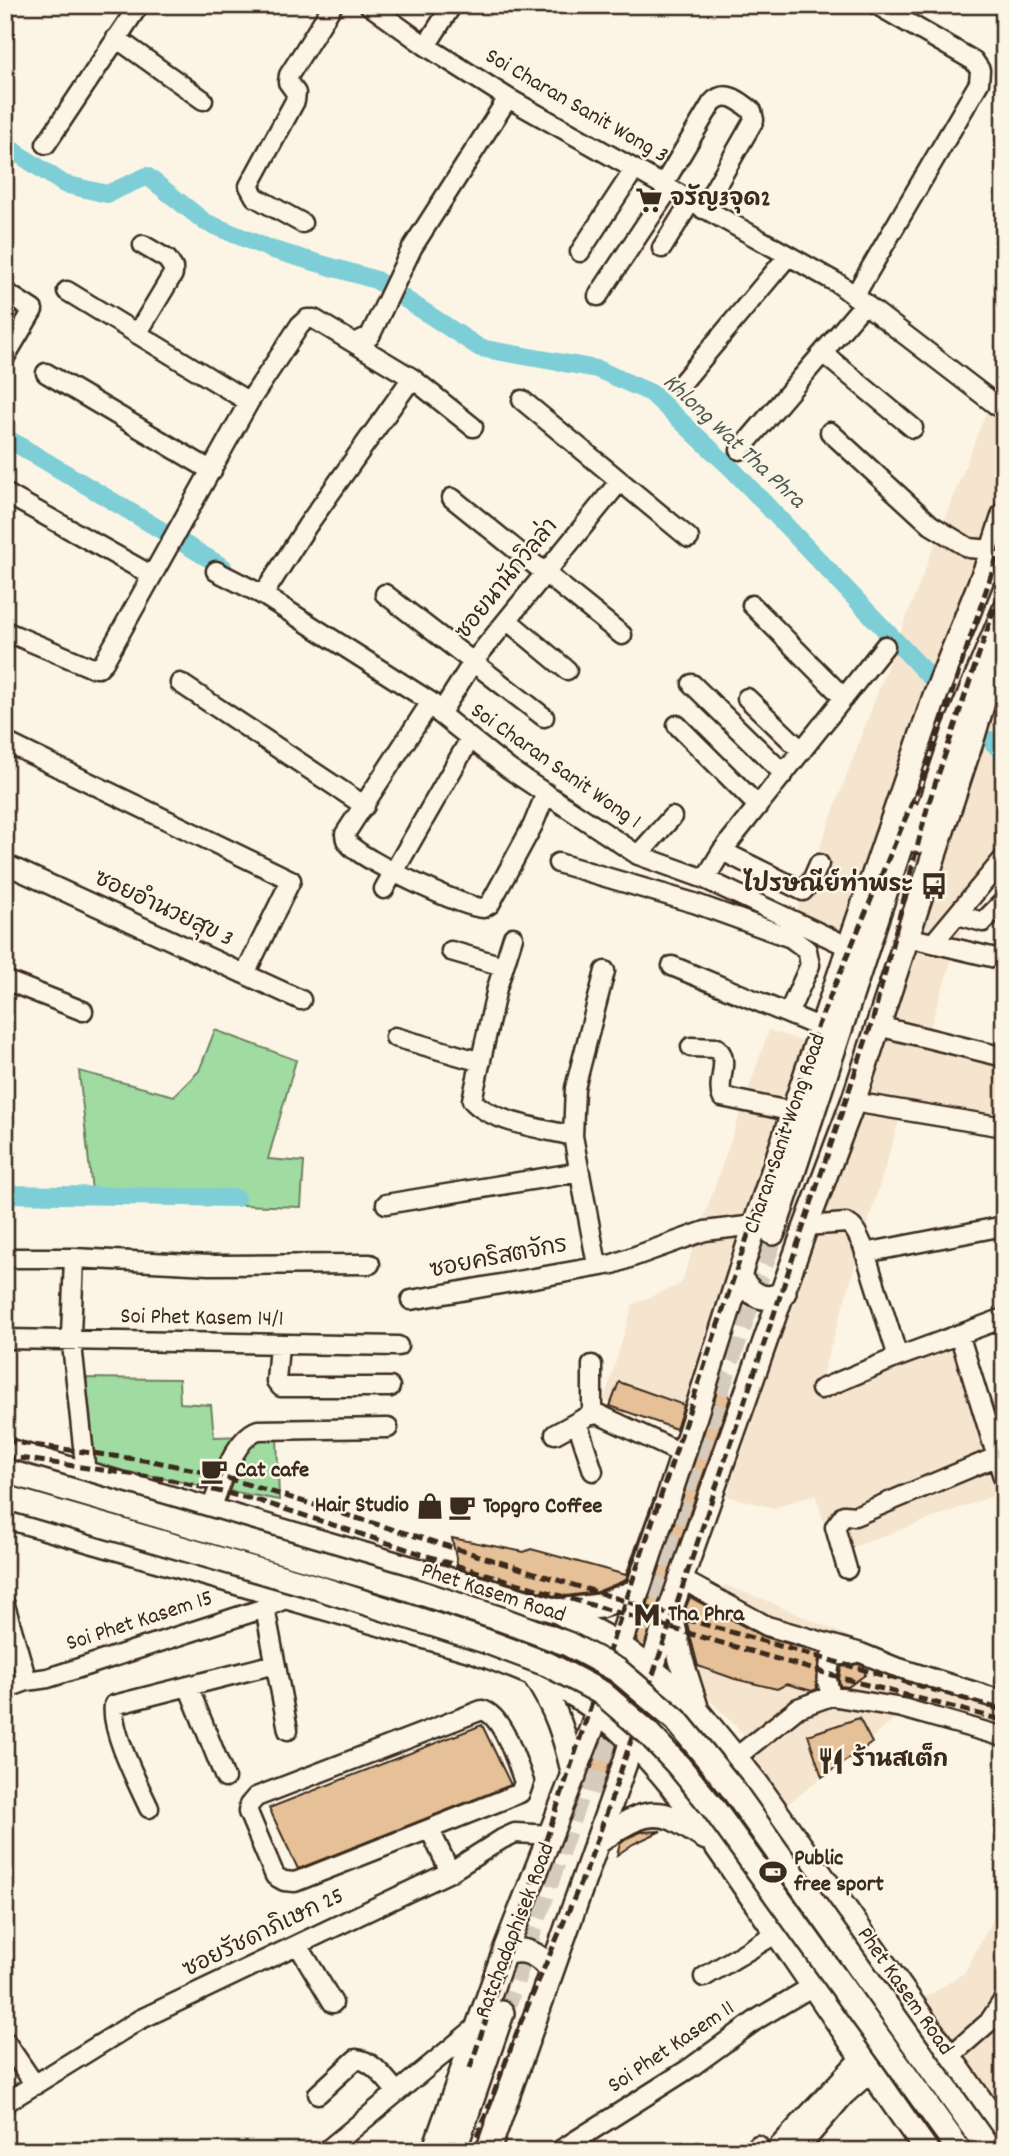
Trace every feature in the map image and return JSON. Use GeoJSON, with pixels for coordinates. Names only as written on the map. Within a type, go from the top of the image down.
{"type":"FeatureCollection","features":[{"type":"Feature","properties":{"kind":"main road","name":"Charan Sanit Wong Road"},"geometry":{"type":"LineString","coordinates":[[771,1233],[793,1112],[935,696],[1004,515]]}},
{"type":"Feature","properties":{"kind":"main road","name":"Charan Sanit Wong Road"},"geometry":{"type":"LineString","coordinates":[[771,1233],[940,726],[990,555]]}},
{"type":"Feature","properties":{"kind":"main road","name":"Charan Sanit Wong Road"},"geometry":{"type":"LineString","coordinates":[[597,1711],[739,1277],[771,1233],[955,730],[1004,611]]}},
{"type":"Feature","properties":{"kind":"main road"},"geometry":{"type":"LineString","coordinates":[[631,1739],[681,1579],[806,1226],[853,1102],[974,736],[1004,630]]}},
{"type":"Feature","properties":{"kind":"main road"},"geometry":{"type":"LineString","coordinates":[[739,1277],[751,1292],[762,1297],[770,1299],[784,1292]]}},
{"type":"Feature","properties":{"kind":"main road","name":"Phet Kasem Road"},"geometry":{"type":"LineString","coordinates":[[5,1450],[557,1611],[618,1644],[651,1668],[698,1712],[756,1783],[1004,2134]]}},
{"type":"Feature","properties":{"kind":"main road","name":"Phet Kasem Road"},"geometry":{"type":"LineString","coordinates":[[5,1471],[400,1586],[568,1644],[617,1670],[676,1720],[731,1787],[990,2151]]}},
{"type":"Feature","properties":{"kind":"main road","name":"Phet Kasem Road"},"geometry":{"type":"LineString","coordinates":[[5,1497],[316,1587],[485,1641],[549,1665],[602,1693],[647,1732],[714,1809],[960,2151]]}},
{"type":"Feature","properties":{"kind":"main road"},"geometry":{"type":"LineString","coordinates":[[5,1516],[475,1651],[534,1675],[575,1696],[597,1711],[631,1739],[676,1791],[715,1843],[927,2151]]}},
{"type":"Feature","properties":{"kind":"main road"},"geometry":{"type":"LineString","coordinates":[[213,1575],[238,1572],[247,1565],[253,1550],[250,1539],[232,1518]]}},
{"type":"Feature","properties":{"kind":"main road"},"geometry":{"type":"LineString","coordinates":[[557,1611],[600,1606],[635,1592]]}},
{"type":"Feature","properties":{"kind":"main road"},"geometry":{"type":"LineString","coordinates":[[670,1612],[681,1660],[698,1712]]}},
{"type":"Feature","properties":{"kind":"main road"},"geometry":{"type":"LineString","coordinates":[[534,1675],[549,1697],[565,1732],[574,1776]]}},
{"type":"Feature","properties":{"kind":"main road","name":"Ratchadaphisek Road"},"geometry":{"type":"LineString","coordinates":[[434,2151],[504,1953],[552,1835],[597,1711]]}},
{"type":"Feature","properties":{"kind":"main road","name":"Ratchadaphisek Road"},"geometry":{"type":"LineString","coordinates":[[488,2151],[631,1739]]}},
{"type":"Feature","properties":{"kind":"main road"},"geometry":{"type":"LineString","coordinates":[[596,1843],[625,1823],[647,1815],[670,1817],[715,1843]]}},
{"type":"Feature","properties":{"kind":"main road"},"geometry":{"type":"LineString","coordinates":[[808,1980],[807,1950],[821,1931],[844,1927],[863,1934]]}},
{"type":"Feature","properties":{"kind":"main road"},"geometry":{"type":"LineString","coordinates":[[504,1953],[516,1950],[530,1952],[543,1960],[551,1970]]}},
{"type":"Feature","properties":{"kind":"main road","name":"Ratchadaphisek Road"},"geometry":{"type":"LineString","coordinates":[[454,2151],[508,2015],[467,2151]]}},
{"type":"Feature","properties":{"kind":"street"},"geometry":{"type":"LineString","coordinates":[[46,144],[139,5]]}},
{"type":"Feature","properties":{"kind":"street"},"geometry":{"type":"LineString","coordinates":[[302,223],[255,197],[250,186],[295,101],[296,93],[288,82],[289,75],[333,5]]}},
{"type":"Feature","properties":{"kind":"street","name":"Soi Charan Sanit Wong 3"},"geometry":{"type":"LineString","coordinates":[[369,5],[426,47],[508,98],[860,299],[1004,411]]}},
{"type":"Feature","properties":{"kind":"street"},"geometry":{"type":"LineString","coordinates":[[426,47],[452,5]]}},
{"type":"Feature","properties":{"kind":"street"},"geometry":{"type":"LineString","coordinates":[[740,450],[824,354],[860,299],[979,83],[980,70],[974,61],[877,5]]}},
{"type":"Feature","properties":{"kind":"street"},"geometry":{"type":"LineString","coordinates":[[116,38],[203,100]]}},
{"type":"Feature","properties":{"kind":"street"},"geometry":{"type":"LineString","coordinates":[[598,296],[666,187],[712,103],[718,96],[726,95],[752,111],[754,120],[697,205],[662,248]]}},
{"type":"Feature","properties":{"kind":"street"},"geometry":{"type":"LineString","coordinates":[[356,342],[370,336],[412,248],[508,98]]}},
{"type":"Feature","properties":{"kind":"street"},"geometry":{"type":"LineString","coordinates":[[580,252],[634,170]]}},
{"type":"Feature","properties":{"kind":"street"},"geometry":{"type":"LineString","coordinates":[[137,334],[173,274],[173,268],[167,259],[143,245]]}},
{"type":"Feature","properties":{"kind":"street"},"geometry":{"type":"LineString","coordinates":[[681,384],[788,256]]}},
{"type":"Feature","properties":{"kind":"street"},"geometry":{"type":"LineString","coordinates":[[67,291],[249,402]]}},
{"type":"Feature","properties":{"kind":"street"},"geometry":{"type":"LineString","coordinates":[[5,292],[33,310],[5,357]]}},
{"type":"Feature","properties":{"kind":"street"},"geometry":{"type":"LineString","coordinates":[[5,631],[90,667],[98,668],[104,662],[249,402],[300,325],[307,319],[314,319],[356,342],[412,378],[473,427]]}},
{"type":"Feature","properties":{"kind":"street"},"geometry":{"type":"LineString","coordinates":[[824,354],[913,428]]}},
{"type":"Feature","properties":{"kind":"street"},"geometry":{"type":"LineString","coordinates":[[46,373],[212,471]]}},
{"type":"Feature","properties":{"kind":"street"},"geometry":{"type":"LineString","coordinates":[[263,595],[307,526],[412,378]]}},
{"type":"Feature","properties":{"kind":"street"},"geometry":{"type":"LineString","coordinates":[[522,400],[689,538]]}},
{"type":"Feature","properties":{"kind":"street"},"geometry":{"type":"LineString","coordinates":[[830,432],[931,525],[969,548],[990,555]]}},
{"type":"Feature","properties":{"kind":"street","name":"ซอยนานักวิลล่า"},"geometry":{"type":"LineString","coordinates":[[393,871],[355,850],[346,842],[345,834],[435,708],[620,481]]}},
{"type":"Feature","properties":{"kind":"street"},"geometry":{"type":"LineString","coordinates":[[5,493],[151,575]]}},
{"type":"Feature","properties":{"kind":"street"},"geometry":{"type":"LineString","coordinates":[[452,498],[622,635]]}},
{"type":"Feature","properties":{"kind":"street","name":"Soi Charan Sanit Wong 1"},"geometry":{"type":"LineString","coordinates":[[216,572],[263,595],[435,708],[470,739],[638,855],[705,879],[849,947]]}},
{"type":"Feature","properties":{"kind":"street"},"geometry":{"type":"LineString","coordinates":[[385,594],[544,717]]}},
{"type":"Feature","properties":{"kind":"street"},"geometry":{"type":"LineString","coordinates":[[752,605],[844,698]]}},
{"type":"Feature","properties":{"kind":"street"},"geometry":{"type":"LineString","coordinates":[[508,620],[567,670]]}},
{"type":"Feature","properties":{"kind":"street"},"geometry":{"type":"LineString","coordinates":[[705,879],[722,851],[885,646]]}},
{"type":"Feature","properties":{"kind":"street"},"geometry":{"type":"LineString","coordinates":[[180,683],[365,806]]}},
{"type":"Feature","properties":{"kind":"street"},"geometry":{"type":"LineString","coordinates":[[692,684],[784,774]]}},
{"type":"Feature","properties":{"kind":"street"},"geometry":{"type":"LineString","coordinates":[[747,698],[802,751]]}},
{"type":"Feature","properties":{"kind":"street"},"geometry":{"type":"LineString","coordinates":[[677,725],[758,806]]}},
{"type":"Feature","properties":{"kind":"street"},"geometry":{"type":"LineString","coordinates":[[384,889],[470,739]]}},
{"type":"Feature","properties":{"kind":"street"},"geometry":{"type":"LineString","coordinates":[[5,749],[10,744],[291,880],[245,974]]}},
{"type":"Feature","properties":{"kind":"street"},"geometry":{"type":"LineString","coordinates":[[393,871],[477,907],[491,904],[533,825],[546,793]]}},
{"type":"Feature","properties":{"kind":"street"},"geometry":{"type":"LineString","coordinates":[[638,855],[672,817]]}},
{"type":"Feature","properties":{"kind":"street"},"geometry":{"type":"LineString","coordinates":[[722,851],[803,891],[813,880],[819,864]]}},
{"type":"Feature","properties":{"kind":"street"},"geometry":{"type":"LineString","coordinates":[[934,942],[1004,858]]}},
{"type":"Feature","properties":{"kind":"street"},"geometry":{"type":"LineString","coordinates":[[558,863],[694,903],[791,938],[807,950],[810,965],[788,1014]]}},
{"type":"Feature","properties":{"kind":"street","name":"ซอยอำนวยสุข 3"},"geometry":{"type":"LineString","coordinates":[[5,864],[301,1000]]}},
{"type":"Feature","properties":{"kind":"street"},"geometry":{"type":"LineString","coordinates":[[958,915],[983,922],[1004,901]]}},
{"type":"Feature","properties":{"kind":"street"},"geometry":{"type":"LineString","coordinates":[[513,937],[503,966],[472,1100],[480,1109],[495,1116],[573,1136]]}},
{"type":"Feature","properties":{"kind":"street"},"geometry":{"type":"LineString","coordinates":[[907,937],[1004,960]]}},
{"type":"Feature","properties":{"kind":"street"},"geometry":{"type":"LineString","coordinates":[[451,951],[503,966]]}},
{"type":"Feature","properties":{"kind":"street"},"geometry":{"type":"LineString","coordinates":[[672,966],[822,1028]]}},
{"type":"Feature","properties":{"kind":"street","name":"ซอยคริสตจักร"},"geometry":{"type":"LineString","coordinates":[[597,1265],[573,1136],[575,1088],[605,971]]}},
{"type":"Feature","properties":{"kind":"street"},"geometry":{"type":"LineString","coordinates":[[5,980],[83,1011]]}},
{"type":"Feature","properties":{"kind":"street"},"geometry":{"type":"LineString","coordinates":[[878,1026],[1004,1057]]}},
{"type":"Feature","properties":{"kind":"street"},"geometry":{"type":"LineString","coordinates":[[395,1037],[481,1062]]}},
{"type":"Feature","properties":{"kind":"street"},"geometry":{"type":"LineString","coordinates":[[691,1047],[717,1048],[722,1053],[719,1089],[722,1097],[793,1112]]}},
{"type":"Feature","properties":{"kind":"street"},"geometry":{"type":"LineString","coordinates":[[853,1102],[1004,1127]]}},
{"type":"Feature","properties":{"kind":"street"},"geometry":{"type":"LineString","coordinates":[[386,1204],[579,1172]]}},
{"type":"Feature","properties":{"kind":"street"},"geometry":{"type":"LineString","coordinates":[[806,1226],[850,1224],[865,1253],[898,1357]]}},
{"type":"Feature","properties":{"kind":"street"},"geometry":{"type":"LineString","coordinates":[[865,1253],[1004,1226]]}},
{"type":"Feature","properties":{"kind":"street","name":"ซอยคริสตจักร"},"geometry":{"type":"LineString","coordinates":[[411,1300],[613,1264],[705,1231],[771,1233]]}},
{"type":"Feature","properties":{"kind":"street"},"geometry":{"type":"LineString","coordinates":[[16,1258],[210,1265],[370,1264]]}},
{"type":"Feature","properties":{"kind":"street"},"geometry":{"type":"LineString","coordinates":[[74,1258],[72,1340],[86,1474]]}},
{"type":"Feature","properties":{"kind":"street"},"geometry":{"type":"LineString","coordinates":[[821,1389],[1004,1318]]}},
{"type":"Feature","properties":{"kind":"street"},"geometry":{"type":"LineString","coordinates":[[959,1334],[1004,1480]]}},
{"type":"Feature","properties":{"kind":"street","name":"Soi Phet Kasem 14/1"},"geometry":{"type":"LineString","coordinates":[[5,1339],[398,1346]]}},
{"type":"Feature","properties":{"kind":"street"},"geometry":{"type":"LineString","coordinates":[[279,1345],[276,1381],[281,1387],[390,1387]]}},
{"type":"Feature","properties":{"kind":"street"},"geometry":{"type":"LineString","coordinates":[[592,1365],[584,1419],[593,1471]]}},
{"type":"Feature","properties":{"kind":"street"},"geometry":{"type":"LineString","coordinates":[[555,1434],[598,1414],[683,1454]]}},
{"type":"Feature","properties":{"kind":"street"},"geometry":{"type":"LineString","coordinates":[[210,1511],[236,1451],[250,1433],[258,1430],[388,1428]]}},
{"type":"Feature","properties":{"kind":"street"},"geometry":{"type":"LineString","coordinates":[[847,1569],[835,1527],[844,1516],[855,1516],[996,1457]]}},
{"type":"Feature","properties":{"kind":"street"},"geometry":{"type":"LineString","coordinates":[[681,1579],[767,1626],[861,1653],[893,1666],[1004,1701]]}},
{"type":"Feature","properties":{"kind":"street","name":"Soi Phet Kasem 15"},"geometry":{"type":"LineString","coordinates":[[5,1689],[27,1681],[48,1678],[265,1608],[289,1597]]}},
{"type":"Feature","properties":{"kind":"street"},"geometry":{"type":"LineString","coordinates":[[5,1605],[10,1642],[27,1681]]}},
{"type":"Feature","properties":{"kind":"street"},"geometry":{"type":"LineString","coordinates":[[265,1608],[288,1730]]}},
{"type":"Feature","properties":{"kind":"street"},"geometry":{"type":"LineString","coordinates":[[831,1696],[827,1680],[831,1656],[861,1653]]}},
{"type":"Feature","properties":{"kind":"street"},"geometry":{"type":"LineString","coordinates":[[149,1808],[120,1738],[113,1715],[114,1705],[275,1664]]}},
{"type":"Feature","properties":{"kind":"street"},"geometry":{"type":"LineString","coordinates":[[188,1686],[225,1778]]}},
{"type":"Feature","properties":{"kind":"street"},"geometry":{"type":"LineString","coordinates":[[735,1758],[798,1708],[831,1696],[902,1708],[1004,1737]]}},
{"type":"Feature","properties":{"kind":"street"},"geometry":{"type":"LineString","coordinates":[[482,1710],[490,1713],[501,1727],[522,1775],[523,1789],[518,1794],[430,1830],[295,1882],[288,1882],[277,1878],[272,1871],[248,1808],[258,1796],[475,1712],[482,1710]]}},
{"type":"Feature","properties":{"kind":"street"},"geometry":{"type":"LineString","coordinates":[[430,1830],[450,1872]]}},
{"type":"Feature","properties":{"kind":"street","name":"ซอยรัชดาภิเษก 25"},"geometry":{"type":"LineString","coordinates":[[5,2103],[139,2021],[450,1872],[515,1833],[552,1835]]}},
{"type":"Feature","properties":{"kind":"street"},"geometry":{"type":"LineString","coordinates":[[704,1978],[777,1933]]}},
{"type":"Feature","properties":{"kind":"street"},"geometry":{"type":"LineString","coordinates":[[298,1945],[333,2003]]}},
{"type":"Feature","properties":{"kind":"street","name":"Soi Phet Kasem 11"},"geometry":{"type":"LineString","coordinates":[[559,2151],[690,2068],[808,1980]]}},
{"type":"Feature","properties":{"kind":"street"},"geometry":{"type":"LineString","coordinates":[[949,2057],[989,2022],[1004,2000]]}},
{"type":"Feature","properties":{"kind":"street"},"geometry":{"type":"LineString","coordinates":[[326,2151],[481,2022]]}},
{"type":"Feature","properties":{"kind":"street"},"geometry":{"type":"LineString","coordinates":[[5,2041],[34,2085]]}},
{"type":"Feature","properties":{"kind":"street"},"geometry":{"type":"LineString","coordinates":[[318,2094],[356,2059],[363,2059],[372,2066],[397,2092]]}},
{"type":"Feature","properties":{"kind":"street"},"geometry":{"type":"LineString","coordinates":[[762,2149],[866,2065]]}},
{"type":"Feature","properties":{"kind":"street"},"geometry":{"type":"LineString","coordinates":[[801,2149],[852,2087],[866,2065]]}},
{"type":"Feature","properties":{"kind":"shaded area"},"geometry":{"type":"Polygon","coordinates":[[[994,392],[1004,397],[1004,490],[847,940],[795,914],[994,392]]]}},
{"type":"Feature","properties":{"kind":"shaded area"},"geometry":{"type":"Polygon","coordinates":[[[1004,667],[1004,870],[963,924],[925,1044],[1004,1057],[1004,1136],[900,1118],[821,1379],[949,1329],[1004,1457],[1004,1492],[834,1554],[815,1494],[774,1508],[727,1496],[1004,667]]]}},
{"type":"Feature","properties":{"kind":"shaded area"},"geometry":{"type":"Polygon","coordinates":[[[769,1030],[806,1043],[677,1433],[604,1400],[633,1304],[681,1284],[769,1030]]]}},
{"type":"Feature","properties":{"kind":"shaded area"},"geometry":{"type":"Polygon","coordinates":[[[724,1585],[763,1599],[907,1662],[1004,1694],[1004,1733],[901,1714],[783,1808],[748,1760],[757,1748],[698,1688],[693,1641],[724,1585]]]}},
{"type":"Feature","properties":{"kind":"shaded area"},"geometry":{"type":"Polygon","coordinates":[[[1004,1905],[1004,2115],[918,2002],[964,1973],[996,1914],[1004,1905]]]}},
{"type":"Feature","properties":{"kind":"green space"},"geometry":{"type":"Polygon","coordinates":[[[215,1030],[296,1060],[268,1159],[304,1162],[301,1207],[93,1200],[79,1071],[174,1096],[199,1071],[215,1030]]]}},
{"type":"Feature","properties":{"kind":"green space"},"geometry":{"type":"Polygon","coordinates":[[[76,1378],[179,1379],[180,1403],[211,1405],[214,1437],[277,1435],[279,1500],[85,1464],[76,1378]]]}},
{"type":"Feature","properties":{"kind":"building"},"geometry":{"type":"Polygon","coordinates":[[[619,1382],[684,1405],[676,1429],[610,1406],[619,1382]]]}},
{"type":"Feature","properties":{"kind":"building"},"geometry":{"type":"Polygon","coordinates":[[[724,1390],[730,1398],[644,1646],[636,1640],[717,1392],[724,1390]]]}},
{"type":"Feature","properties":{"kind":"building"},"geometry":{"type":"Polygon","coordinates":[[[654,1498],[626,1580],[597,1592],[558,1597],[458,1568],[452,1538],[524,1552],[531,1549],[626,1575],[654,1498]]]}},
{"type":"Feature","properties":{"kind":"building"},"geometry":{"type":"Polygon","coordinates":[[[690,1597],[762,1636],[820,1653],[817,1689],[812,1691],[787,1684],[777,1689],[735,1679],[698,1666],[684,1612],[690,1597]]]}},
{"type":"Feature","properties":{"kind":"building"},"geometry":{"type":"Polygon","coordinates":[[[858,1664],[864,1666],[865,1675],[848,1687],[840,1686],[841,1667],[858,1664]]]}},
{"type":"Feature","properties":{"kind":"building","name":"ร้านสเต็ก"},"geometry":{"type":"Polygon","coordinates":[[[859,1718],[872,1743],[822,1777],[808,1735],[859,1718]]]}},
{"type":"Feature","properties":{"kind":"building"},"geometry":{"type":"Polygon","coordinates":[[[482,1725],[511,1785],[298,1869],[269,1808],[482,1725]]]}},
{"type":"Feature","properties":{"kind":"building"},"geometry":{"type":"Polygon","coordinates":[[[604,1735],[616,1745],[603,1784],[591,1786],[587,1781],[604,1735]]]}},
{"type":"Feature","properties":{"kind":"building"},"geometry":{"type":"Polygon","coordinates":[[[661,1831],[617,1855],[620,1844],[629,1837],[641,1832],[661,1831]]]}},
{"type":"Feature","properties":{"kind":"waterway","name":"Khlong Wat Tha Phra"},"geometry":{"type":"LineString","coordinates":[[5,145],[64,184],[107,194],[147,176],[205,222],[270,249],[376,280],[480,348],[597,369],[651,393],[733,470],[929,676]]}},
{"type":"Feature","properties":{"kind":"waterway"},"geometry":{"type":"LineString","coordinates":[[5,437],[223,567]]}},
{"type":"Feature","properties":{"kind":"waterway","name":"Khlong Wat Tha Phra"},"geometry":{"type":"LineString","coordinates":[[990,740],[1004,754]]}},
{"type":"Feature","properties":{"kind":"waterway"},"geometry":{"type":"LineString","coordinates":[[5,1194],[236,1198]]}},
{"type":"Feature","properties":{"kind":"tunnel"},"geometry":{"type":"LineString","coordinates":[[661,1553],[773,1233]]}},
{"type":"Feature","properties":{"kind":"tunnel"},"geometry":{"type":"LineString","coordinates":[[591,1793],[681,1538]]}},
{"type":"Feature","properties":{"kind":"tunnel"},"geometry":{"type":"LineString","coordinates":[[502,2013],[586,1771]]}},
{"type":"Feature","properties":{"kind":"railway"},"geometry":{"type":"LineString","coordinates":[[470,2068],[818,1025],[928,765],[1004,536]]}},
{"type":"Feature","properties":{"kind":"railway"},"geometry":{"type":"LineString","coordinates":[[472,2151],[520,2024],[587,1868],[610,1803],[873,1019],[928,805],[1004,580]]}},
{"type":"Feature","properties":{"kind":"railway"},"geometry":{"type":"LineString","coordinates":[[5,1441],[157,1462],[214,1474],[661,1612],[1004,1710]]}},
{"type":"Feature","properties":{"kind":"railway"},"geometry":{"type":"LineString","coordinates":[[5,1456],[171,1480],[260,1501],[458,1566],[856,1682],[1002,1720]]}},
{"type":"Feature","properties":{"kind":"place","name":"จรัญ3จุด2"},"geometry":{"type":"Point","coordinates":[649,200]}},
{"type":"Feature","properties":{"kind":"place","name":"ไปรษณีย์ท่าพระ"},"geometry":{"type":"Point","coordinates":[934,886]}},
{"type":"Feature","properties":{"kind":"place","name":"Cat cafe"},"geometry":{"type":"Point","coordinates":[214,1471]}},
{"type":"Feature","properties":{"kind":"place","name":"Hair Studio"},"geometry":{"type":"Point","coordinates":[430,1506]}},
{"type":"Feature","properties":{"kind":"place","name":"Topgro Coffee"},"geometry":{"type":"Point","coordinates":[462,1507]}},
{"type":"Feature","properties":{"kind":"place","name":"Tha Phra"},"geometry":{"type":"Point","coordinates":[647,1615]}},
{"type":"Feature","properties":{"kind":"place","name":"ร้านสเต็ก"},"geometry":{"type":"Point","coordinates":[831,1761]}},
{"type":"Feature","properties":{"kind":"place","name":"Public free sport"},"geometry":{"type":"Point","coordinates":[773,1872]}}]}
